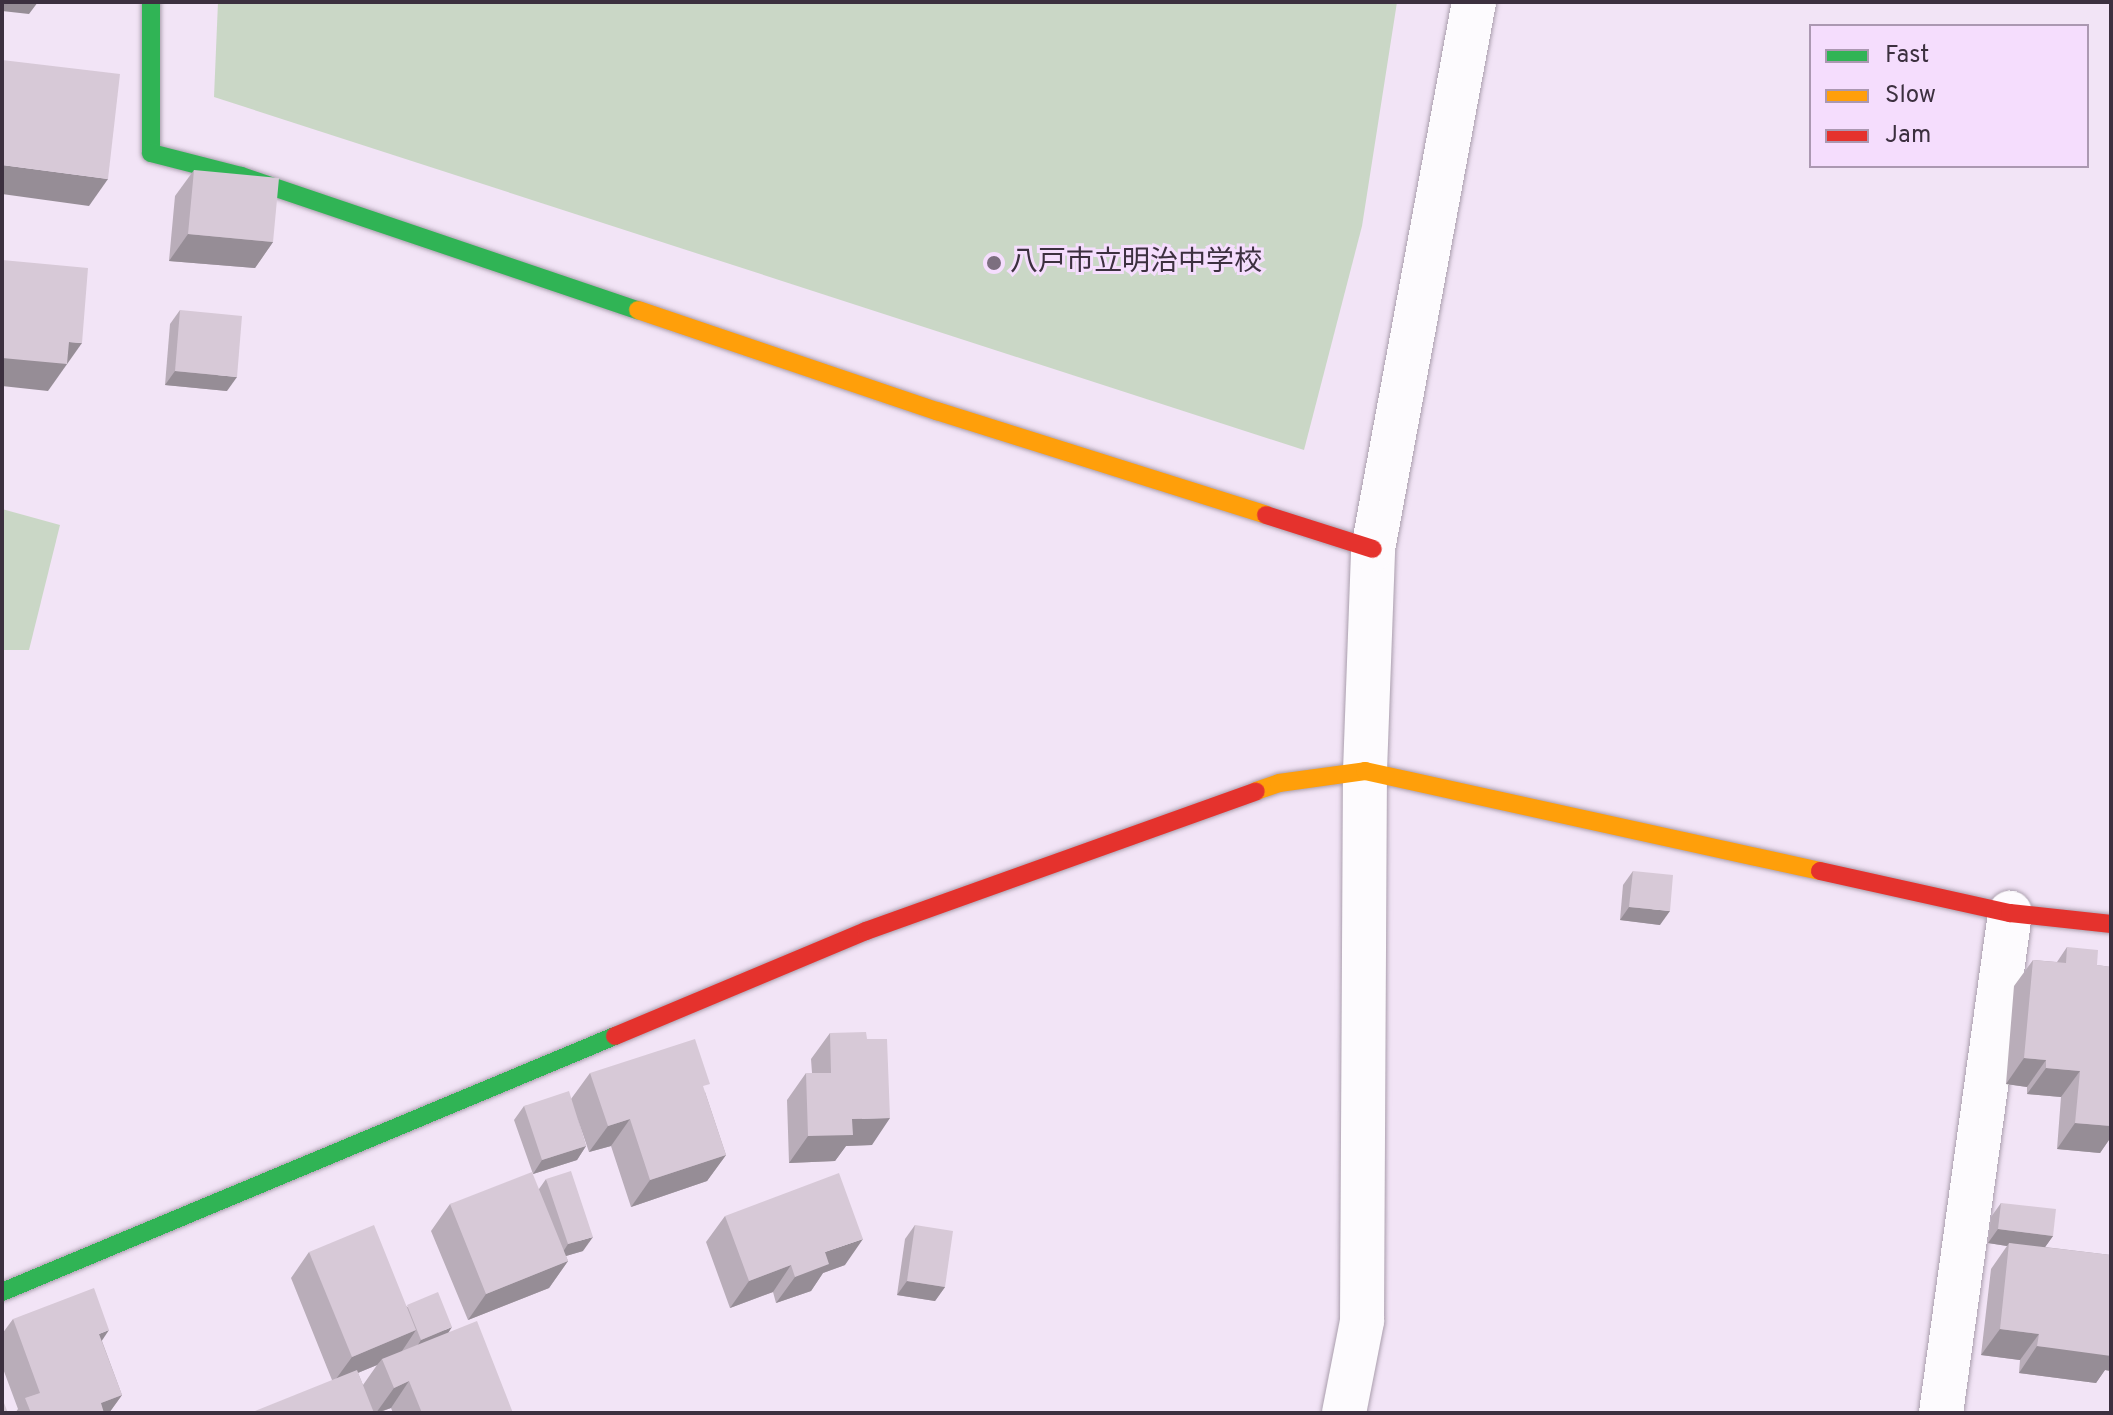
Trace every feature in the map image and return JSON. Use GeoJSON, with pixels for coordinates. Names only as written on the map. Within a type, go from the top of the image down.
{"type":"FeatureCollection","features":[{"type":"Feature","properties":{"kind":"street"},"geometry":{"type":"LineString","coordinates":[[151,2],[151,153],[241,176],[937,411],[1373,549]]}},
{"type":"Feature","properties":{"kind":"street"},"geometry":{"type":"LineString","coordinates":[[1344,1413],[1362,1321],[1365,771],[1373,549],[1474,2]]}},
{"type":"Feature","properties":{"kind":"street"},"geometry":{"type":"LineString","coordinates":[[2,1292],[866,931],[1279,783],[1365,771],[2010,913],[2111,924]]}},
{"type":"Feature","properties":{"kind":"street"},"geometry":{"type":"LineString","coordinates":[[1941,1413],[2010,913]]}},
{"type":"Feature","properties":{"kind":"green space","name":"八戸市立明治中学校"},"geometry":{"type":"Polygon","coordinates":[[[218,2],[1397,2],[1362,226],[1304,450],[214,97],[218,2]]]}},
{"type":"Feature","properties":{"kind":"green space"},"geometry":{"type":"Polygon","coordinates":[[[2,509],[60,525],[29,650],[2,650],[2,509]]]}},
{"type":"Feature","properties":{"kind":"building"},"geometry":{"type":"Polygon","coordinates":[[[2,60],[120,74],[108,179],[2,165],[2,60]]]}},
{"type":"Feature","properties":{"kind":"building"},"geometry":{"type":"Polygon","coordinates":[[[194,170],[279,178],[273,242],[188,234],[194,170]]]}},
{"type":"Feature","properties":{"kind":"building"},"geometry":{"type":"Polygon","coordinates":[[[2,260],[88,268],[82,343],[69,342],[67,364],[2,358],[2,260]]]}},
{"type":"Feature","properties":{"kind":"building"},"geometry":{"type":"Polygon","coordinates":[[[180,310],[242,316],[237,377],[175,371],[180,310]]]}},
{"type":"Feature","properties":{"kind":"building"},"geometry":{"type":"Polygon","coordinates":[[[1633,871],[1673,875],[1670,911],[1629,907],[1633,871]]]}},
{"type":"Feature","properties":{"kind":"building"},"geometry":{"type":"Polygon","coordinates":[[[2067,947],[2098,950],[2097,965],[2111,967],[2111,1126],[2075,1123],[2080,1071],[2046,1068],[2046,1060],[2024,1058],[2033,960],[2066,963],[2067,947]]]}},
{"type":"Feature","properties":{"kind":"building"},"geometry":{"type":"Polygon","coordinates":[[[866,1032],[867,1039],[887,1039],[890,1118],[852,1119],[853,1135],[808,1136],[806,1073],[831,1073],[830,1033],[866,1032]]]}},
{"type":"Feature","properties":{"kind":"building"},"geometry":{"type":"Polygon","coordinates":[[[695,1039],[710,1084],[703,1086],[726,1155],[650,1180],[630,1119],[608,1126],[590,1073],[695,1039]]]}},
{"type":"Feature","properties":{"kind":"building"},"geometry":{"type":"Polygon","coordinates":[[[569,1091],[586,1146],[542,1160],[524,1106],[569,1091]]]}},
{"type":"Feature","properties":{"kind":"building"},"geometry":{"type":"Polygon","coordinates":[[[571,1171],[593,1237],[568,1244],[546,1179],[571,1171]]]}},
{"type":"Feature","properties":{"kind":"building"},"geometry":{"type":"Polygon","coordinates":[[[532,1172],[568,1261],[486,1294],[450,1204],[532,1172]]]}},
{"type":"Feature","properties":{"kind":"building"},"geometry":{"type":"Polygon","coordinates":[[[839,1173],[863,1239],[825,1252],[829,1264],[795,1277],[791,1265],[749,1281],[725,1216],[839,1173]]]}},
{"type":"Feature","properties":{"kind":"building"},"geometry":{"type":"Polygon","coordinates":[[[2001,1203],[2056,1209],[2053,1236],[1998,1229],[2001,1203]]]}},
{"type":"Feature","properties":{"kind":"building"},"geometry":{"type":"Polygon","coordinates":[[[374,1225],[416,1330],[352,1357],[309,1252],[374,1225]]]}},
{"type":"Feature","properties":{"kind":"building"},"geometry":{"type":"Polygon","coordinates":[[[915,1225],[953,1231],[945,1287],[907,1281],[915,1225]]]}},
{"type":"Feature","properties":{"kind":"building"},"geometry":{"type":"Polygon","coordinates":[[[2009,1243],[2111,1255],[2111,1356],[2037,1346],[2039,1334],[2000,1329],[2009,1243]]]}},
{"type":"Feature","properties":{"kind":"building"},"geometry":{"type":"Polygon","coordinates":[[[94,1288],[109,1330],[99,1334],[122,1395],[101,1403],[104,1413],[31,1413],[25,1398],[40,1393],[13,1319],[94,1288]]]}},
{"type":"Feature","properties":{"kind":"building"},"geometry":{"type":"Polygon","coordinates":[[[438,1292],[452,1327],[421,1340],[407,1305],[438,1292]]]}},
{"type":"Feature","properties":{"kind":"building"},"geometry":{"type":"Polygon","coordinates":[[[477,1321],[513,1413],[422,1413],[409,1381],[394,1388],[382,1359],[477,1321]]]}},
{"type":"Feature","properties":{"kind":"building"},"geometry":{"type":"Polygon","coordinates":[[[357,1370],[374,1413],[250,1413],[357,1370]]]}},
{"type":"Feature","properties":{"kind":"building"},"geometry":{"type":"Polygon","coordinates":[[[2,1398],[8,1413],[2,1413],[2,1398]]]}},
{"type":"Feature","properties":{"kind":"traffic: fast"},"geometry":{"type":"LineString","coordinates":[[151,2],[151,153],[241,176],[638,310]]}},
{"type":"Feature","properties":{"kind":"traffic: fast"},"geometry":{"type":"LineString","coordinates":[[2,1292],[615,1036]]}},
{"type":"Feature","properties":{"kind":"traffic: slow"},"geometry":{"type":"LineString","coordinates":[[638,310],[937,411],[1266,515]]}},
{"type":"Feature","properties":{"kind":"traffic: slow"},"geometry":{"type":"LineString","coordinates":[[1256,791],[1279,783],[1365,771],[1820,871]]}},
{"type":"Feature","properties":{"kind":"traffic: jam"},"geometry":{"type":"LineString","coordinates":[[1266,515],[1373,549]]}},
{"type":"Feature","properties":{"kind":"traffic: jam"},"geometry":{"type":"LineString","coordinates":[[615,1036],[866,931],[1256,791]]}},
{"type":"Feature","properties":{"kind":"traffic: jam"},"geometry":{"type":"LineString","coordinates":[[1820,871],[2010,913],[2111,924]]}},
{"type":"Feature","properties":{"kind":"place","name":"八戸市立明治中学校"},"geometry":{"type":"Point","coordinates":[994,263]}}]}
